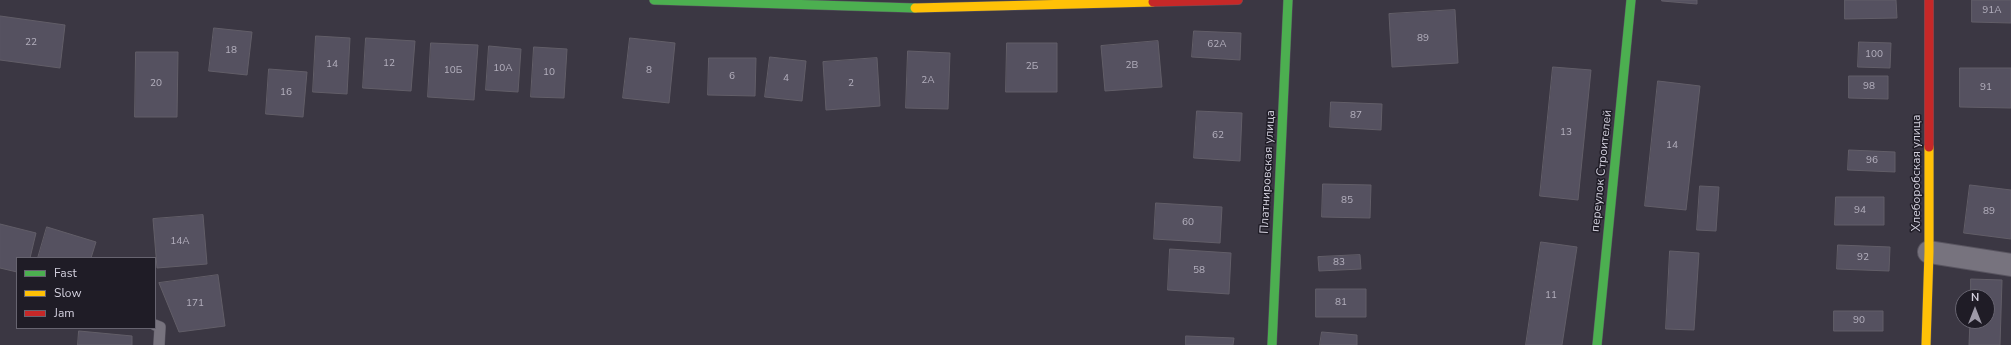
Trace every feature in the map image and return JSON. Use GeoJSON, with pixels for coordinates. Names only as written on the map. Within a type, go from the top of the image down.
{"type":"FeatureCollection","features":[{"type":"Feature","properties":{"kind":"street"},"geometry":{"type":"LineString","coordinates":[[654,0],[927,8],[1238,0]]}},
{"type":"Feature","properties":{"kind":"street","name":"Платнировская улица"},"geometry":{"type":"LineString","coordinates":[[1272,345],[1288,0]]}},
{"type":"Feature","properties":{"kind":"street","name":"переулок Строителей"},"geometry":{"type":"LineString","coordinates":[[1598,345],[1631,0]]}},
{"type":"Feature","properties":{"kind":"street","name":"Хлеборобская улица"},"geometry":{"type":"LineString","coordinates":[[1926,345],[1929,252],[1929,0]]}},
{"type":"Feature","properties":{"kind":"street"},"geometry":{"type":"LineString","coordinates":[[1929,252],[2011,265]]}},
{"type":"Feature","properties":{"kind":"lane"},"geometry":{"type":"LineString","coordinates":[[156,325],[160,327],[159,345]]}},
{"type":"Feature","properties":{"kind":"building"},"geometry":{"type":"Polygon","coordinates":[[[1697,0],[1697,4],[1662,1],[1697,0]]]}},
{"type":"Feature","properties":{"kind":"building"},"geometry":{"type":"Polygon","coordinates":[[[1845,0],[1896,0],[1897,18],[1845,19],[1845,0]]]}},
{"type":"Feature","properties":{"kind":"building"},"geometry":{"type":"Polygon","coordinates":[[[1972,0],[2011,0],[2011,23],[1972,22],[1972,0]]]}},
{"type":"Feature","properties":{"kind":"building"},"geometry":{"type":"Polygon","coordinates":[[[1455,10],[1458,63],[1392,67],[1389,14],[1455,10]]]}},
{"type":"Feature","properties":{"kind":"building"},"geometry":{"type":"Polygon","coordinates":[[[0,16],[65,25],[60,68],[0,60],[0,16]]]}},
{"type":"Feature","properties":{"kind":"building"},"geometry":{"type":"Polygon","coordinates":[[[214,28],[252,32],[247,75],[209,71],[214,28]]]}},
{"type":"Feature","properties":{"kind":"building"},"geometry":{"type":"Polygon","coordinates":[[[1194,31],[1241,33],[1240,60],[1192,57],[1194,31]]]}},
{"type":"Feature","properties":{"kind":"building"},"geometry":{"type":"Polygon","coordinates":[[[316,36],[350,38],[347,94],[313,92],[316,36]]]}},
{"type":"Feature","properties":{"kind":"building"},"geometry":{"type":"Polygon","coordinates":[[[366,38],[415,41],[411,91],[363,88],[366,38]]]}},
{"type":"Feature","properties":{"kind":"building"},"geometry":{"type":"Polygon","coordinates":[[[630,38],[675,43],[669,103],[623,98],[630,38]]]}},
{"type":"Feature","properties":{"kind":"building"},"geometry":{"type":"Polygon","coordinates":[[[1158,41],[1162,87],[1105,91],[1101,46],[1158,41]]]}},
{"type":"Feature","properties":{"kind":"building"},"geometry":{"type":"Polygon","coordinates":[[[1859,42],[1891,43],[1890,68],[1858,67],[1859,42]]]}},
{"type":"Feature","properties":{"kind":"building"},"geometry":{"type":"Polygon","coordinates":[[[431,43],[478,45],[474,100],[428,97],[431,43]]]}},
{"type":"Feature","properties":{"kind":"building"},"geometry":{"type":"Polygon","coordinates":[[[1007,43],[1057,43],[1057,92],[1006,92],[1007,43]]]}},
{"type":"Feature","properties":{"kind":"building"},"geometry":{"type":"Polygon","coordinates":[[[489,46],[521,49],[518,92],[486,90],[489,46]]]}},
{"type":"Feature","properties":{"kind":"building"},"geometry":{"type":"Polygon","coordinates":[[[534,47],[567,49],[564,98],[531,97],[534,47]]]}},
{"type":"Feature","properties":{"kind":"building"},"geometry":{"type":"Polygon","coordinates":[[[908,51],[950,53],[948,109],[906,108],[908,51]]]}},
{"type":"Feature","properties":{"kind":"building"},"geometry":{"type":"Polygon","coordinates":[[[136,52],[178,52],[177,117],[135,117],[136,52]]]}},
{"type":"Feature","properties":{"kind":"building"},"geometry":{"type":"Polygon","coordinates":[[[770,57],[806,61],[802,101],[765,97],[770,57]]]}},
{"type":"Feature","properties":{"kind":"building"},"geometry":{"type":"Polygon","coordinates":[[[709,58],[756,58],[755,96],[708,95],[709,58]]]}},
{"type":"Feature","properties":{"kind":"building"},"geometry":{"type":"Polygon","coordinates":[[[877,58],[880,106],[826,110],[823,62],[877,58]]]}},
{"type":"Feature","properties":{"kind":"building"},"geometry":{"type":"Polygon","coordinates":[[[1553,67],[1591,70],[1578,200],[1540,196],[1553,67]]]}},
{"type":"Feature","properties":{"kind":"building"},"geometry":{"type":"Polygon","coordinates":[[[1960,68],[2011,68],[2011,108],[1960,107],[1960,68]]]}},
{"type":"Feature","properties":{"kind":"building"},"geometry":{"type":"Polygon","coordinates":[[[269,69],[307,72],[303,117],[266,114],[269,69]]]}},
{"type":"Feature","properties":{"kind":"building"},"geometry":{"type":"Polygon","coordinates":[[[1849,76],[1888,76],[1888,99],[1849,98],[1849,76]]]}},
{"type":"Feature","properties":{"kind":"building"},"geometry":{"type":"Polygon","coordinates":[[[1658,81],[1700,86],[1686,210],[1645,206],[1658,81]]]}},
{"type":"Feature","properties":{"kind":"building"},"geometry":{"type":"Polygon","coordinates":[[[1331,102],[1382,104],[1381,130],[1330,127],[1331,102]]]}},
{"type":"Feature","properties":{"kind":"building"},"geometry":{"type":"Polygon","coordinates":[[[1197,111],[1242,113],[1240,161],[1194,158],[1197,111]]]}},
{"type":"Feature","properties":{"kind":"building"},"geometry":{"type":"Polygon","coordinates":[[[1849,150],[1895,152],[1895,172],[1848,170],[1849,150]]]}},
{"type":"Feature","properties":{"kind":"building"},"geometry":{"type":"Polygon","coordinates":[[[1323,184],[1371,185],[1370,218],[1322,217],[1323,184]]]}},
{"type":"Feature","properties":{"kind":"building"},"geometry":{"type":"Polygon","coordinates":[[[1970,185],[2011,190],[2011,239],[1964,233],[1970,185]]]}},
{"type":"Feature","properties":{"kind":"building"},"geometry":{"type":"Polygon","coordinates":[[[1700,186],[1719,187],[1716,231],[1697,230],[1700,186]]]}},
{"type":"Feature","properties":{"kind":"building"},"geometry":{"type":"Polygon","coordinates":[[[1836,197],[1884,197],[1884,225],[1835,225],[1836,197]]]}},
{"type":"Feature","properties":{"kind":"building"},"geometry":{"type":"Polygon","coordinates":[[[1156,203],[1222,207],[1220,243],[1154,239],[1156,203]]]}},
{"type":"Feature","properties":{"kind":"building"},"geometry":{"type":"Polygon","coordinates":[[[203,215],[207,264],[157,268],[153,219],[203,215]]]}},
{"type":"Feature","properties":{"kind":"building"},"geometry":{"type":"Polygon","coordinates":[[[0,224],[36,233],[30,257],[16,257],[16,272],[0,268],[0,224]]]}},
{"type":"Feature","properties":{"kind":"building"},"geometry":{"type":"Polygon","coordinates":[[[47,227],[96,242],[91,257],[38,257],[47,227]]]}},
{"type":"Feature","properties":{"kind":"building"},"geometry":{"type":"Polygon","coordinates":[[[1541,242],[1577,247],[1562,345],[1526,345],[1541,242]]]}},
{"type":"Feature","properties":{"kind":"building"},"geometry":{"type":"Polygon","coordinates":[[[1838,245],[1890,247],[1889,271],[1837,269],[1838,245]]]}},
{"type":"Feature","properties":{"kind":"building"},"geometry":{"type":"Polygon","coordinates":[[[1170,249],[1231,253],[1229,294],[1168,290],[1170,249]]]}},
{"type":"Feature","properties":{"kind":"building"},"geometry":{"type":"Polygon","coordinates":[[[1670,251],[1699,253],[1694,330],[1666,329],[1670,251]]]}},
{"type":"Feature","properties":{"kind":"building"},"geometry":{"type":"Polygon","coordinates":[[[1360,255],[1361,269],[1319,271],[1318,257],[1360,255]]]}},
{"type":"Feature","properties":{"kind":"building"},"geometry":{"type":"Polygon","coordinates":[[[218,275],[225,326],[179,332],[159,283],[218,275]]]}},
{"type":"Feature","properties":{"kind":"building"},"geometry":{"type":"Polygon","coordinates":[[[1971,279],[2002,280],[2000,345],[1969,345],[1970,329],[1995,329],[1995,289],[1971,289],[1971,279]]]}},
{"type":"Feature","properties":{"kind":"building"},"geometry":{"type":"Polygon","coordinates":[[[1316,289],[1366,289],[1366,317],[1316,317],[1316,289]]]}},
{"type":"Feature","properties":{"kind":"building"},"geometry":{"type":"Polygon","coordinates":[[[1834,311],[1883,311],[1883,331],[1834,331],[1834,311]]]}},
{"type":"Feature","properties":{"kind":"building"},"geometry":{"type":"Polygon","coordinates":[[[79,331],[132,336],[132,345],[78,345],[79,331]]]}},
{"type":"Feature","properties":{"kind":"building"},"geometry":{"type":"Polygon","coordinates":[[[1322,332],[1357,335],[1357,345],[1320,345],[1322,332]]]}},
{"type":"Feature","properties":{"kind":"building"},"geometry":{"type":"Polygon","coordinates":[[[1186,336],[1234,338],[1233,345],[1186,345],[1186,336]]]}},
{"type":"Feature","properties":{"kind":"traffic: fast"},"geometry":{"type":"LineString","coordinates":[[654,0],[915,8]]}},
{"type":"Feature","properties":{"kind":"traffic: fast"},"geometry":{"type":"LineString","coordinates":[[1272,345],[1288,0]]}},
{"type":"Feature","properties":{"kind":"traffic: fast"},"geometry":{"type":"LineString","coordinates":[[1597,345],[1631,0]]}},
{"type":"Feature","properties":{"kind":"traffic: slow"},"geometry":{"type":"LineString","coordinates":[[915,8],[1153,2]]}},
{"type":"Feature","properties":{"kind":"traffic: slow"},"geometry":{"type":"LineString","coordinates":[[1926,345],[1929,252],[1929,147]]}},
{"type":"Feature","properties":{"kind":"traffic: jam"},"geometry":{"type":"LineString","coordinates":[[1153,2],[1238,0]]}},
{"type":"Feature","properties":{"kind":"traffic: jam"},"geometry":{"type":"LineString","coordinates":[[1929,0],[1929,147]]}}]}
